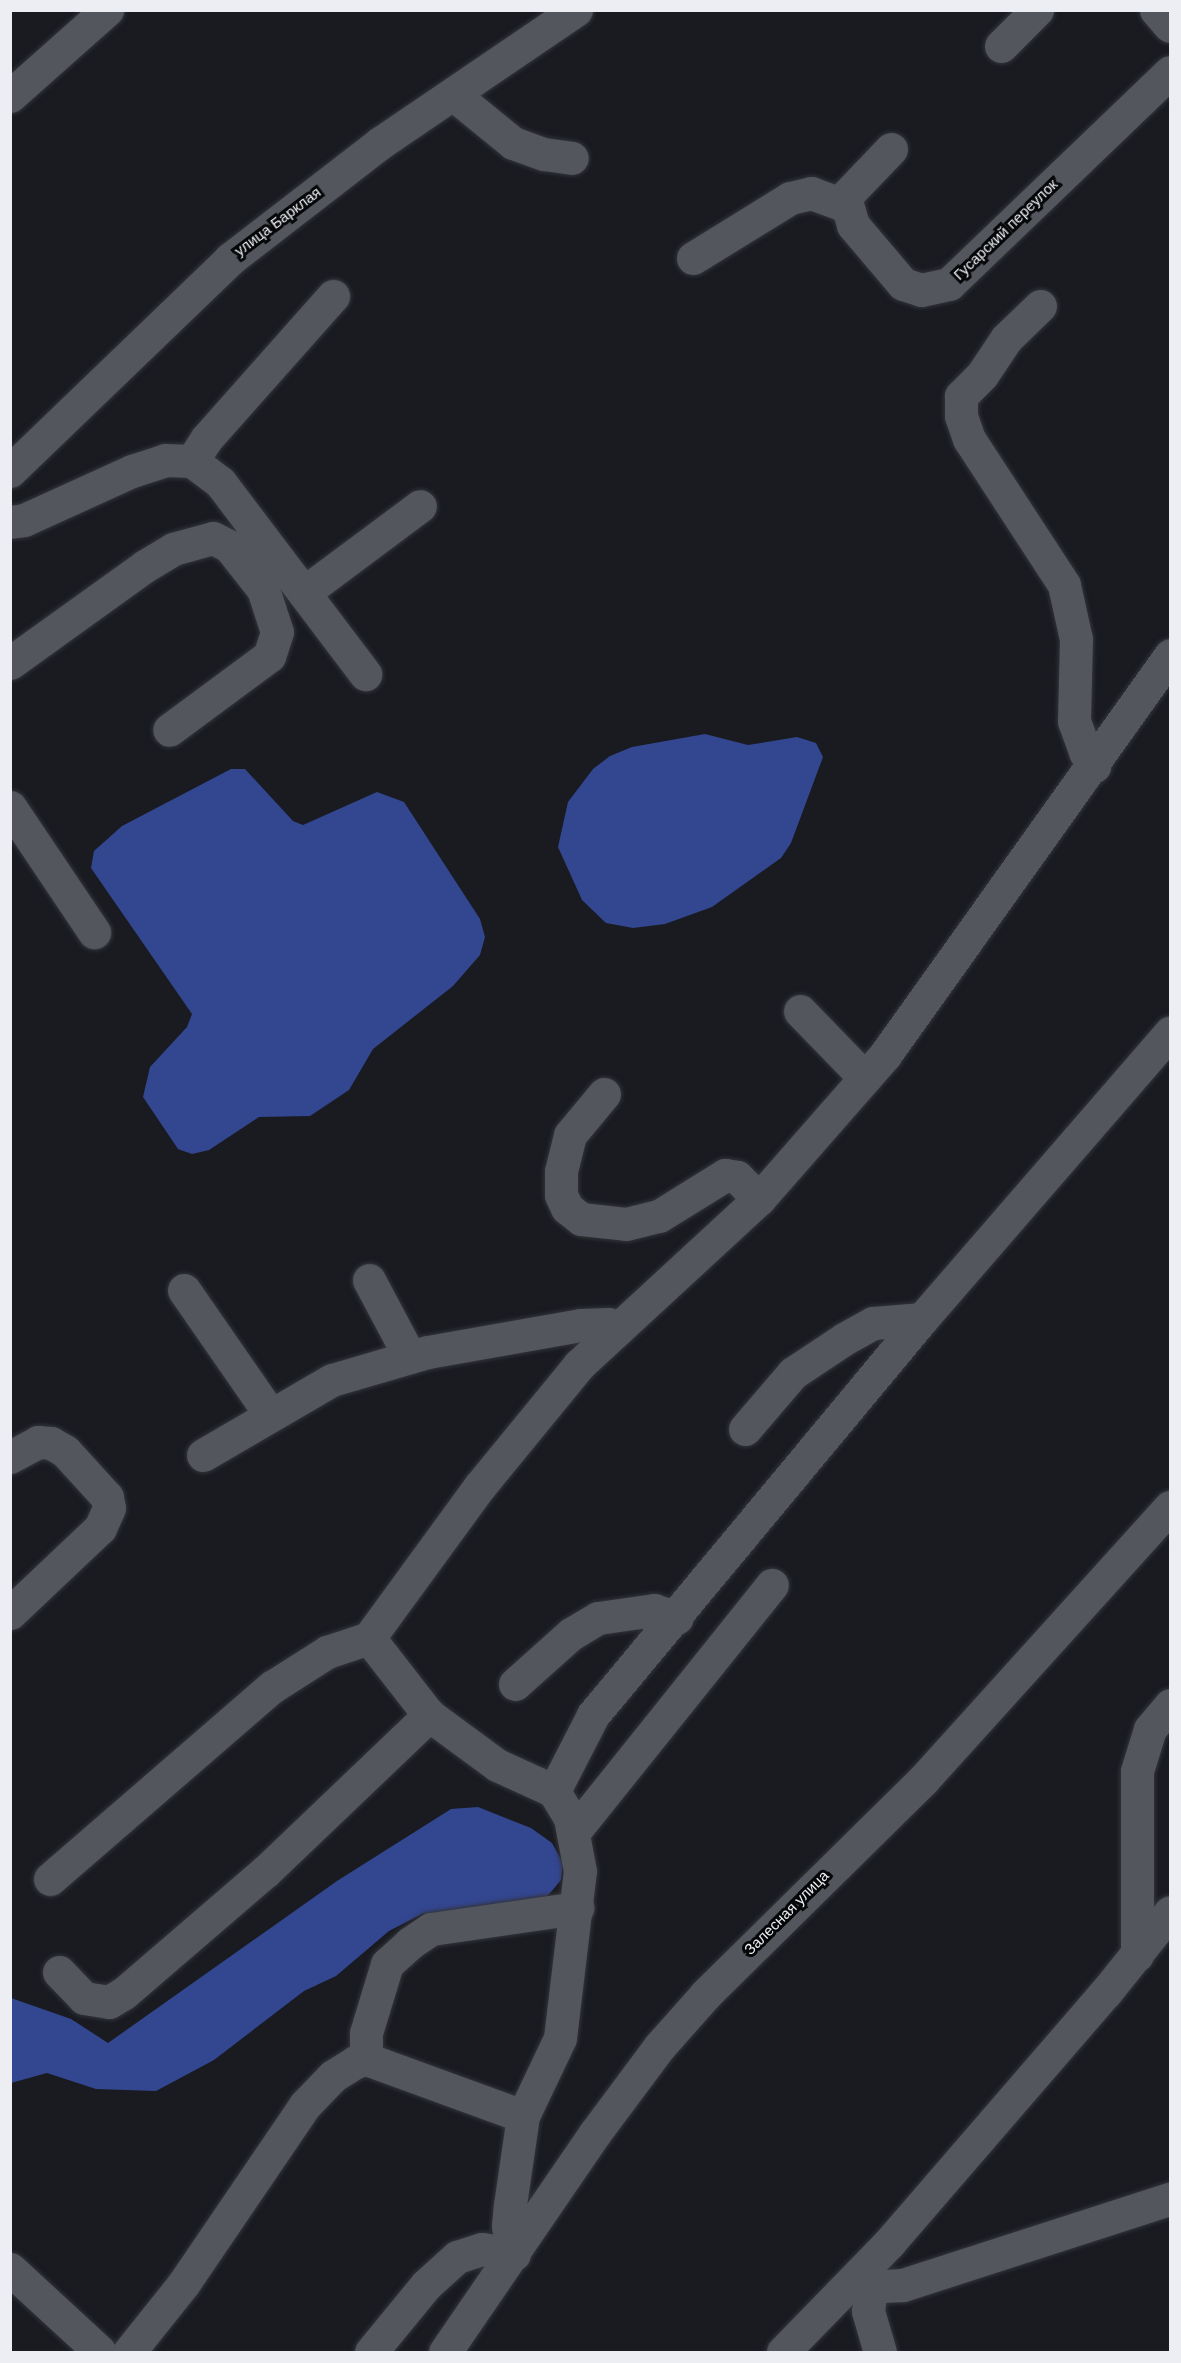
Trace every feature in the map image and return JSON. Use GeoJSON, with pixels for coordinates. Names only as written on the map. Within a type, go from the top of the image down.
{"type":"FeatureCollection","features":[{"type":"Feature","properties":{"kind":"street"},"geometry":{"type":"LineString","coordinates":[[10,96],[107,10]]}},
{"type":"Feature","properties":{"kind":"street","name":"улица Барклая"},"geometry":{"type":"LineString","coordinates":[[10,471],[230,259],[380,143],[454,95],[576,10]]}},
{"type":"Feature","properties":{"kind":"street"},"geometry":{"type":"LineString","coordinates":[[1001,46],[1037,10]]}},
{"type":"Feature","properties":{"kind":"street"},"geometry":{"type":"LineString","coordinates":[[1156,10],[1170,26]]}},
{"type":"Feature","properties":{"kind":"street","name":"Гусарский переулок"},"geometry":{"type":"LineString","coordinates":[[846,206],[853,225],[903,284],[921,290],[949,284],[1170,72]]}},
{"type":"Feature","properties":{"kind":"street"},"geometry":{"type":"LineString","coordinates":[[454,95],[513,143],[544,154],[572,158]]}},
{"type":"Feature","properties":{"kind":"street"},"geometry":{"type":"LineString","coordinates":[[693,258],[790,198],[811,193],[846,206],[845,197],[850,188],[891,149]]}},
{"type":"Feature","properties":{"kind":"street"},"geometry":{"type":"LineString","coordinates":[[192,461],[207,438],[333,296]]}},
{"type":"Feature","properties":{"kind":"street"},"geometry":{"type":"LineString","coordinates":[[1040,306],[1006,339],[982,375],[961,396],[961,416],[969,439],[1064,585],[1076,639],[1074,721],[1084,752],[1094,766]]}},
{"type":"Feature","properties":{"kind":"street"},"geometry":{"type":"LineString","coordinates":[[10,522],[24,520],[132,471],[165,460],[192,461],[220,482],[306,591],[365,674]]}},
{"type":"Feature","properties":{"kind":"street"},"geometry":{"type":"LineString","coordinates":[[306,591],[420,506]]}},
{"type":"Feature","properties":{"kind":"street"},"geometry":{"type":"LineString","coordinates":[[10,663],[128,577],[173,549],[213,538],[229,546],[262,589],[277,632],[269,656],[169,730]]}},
{"type":"Feature","properties":{"kind":"street"},"geometry":{"type":"LineString","coordinates":[[50,1879],[273,1687],[327,1652],[369,1638],[480,1486],[579,1365],[759,1199],[866,1078],[1094,766],[1170,654]]}},
{"type":"Feature","properties":{"kind":"street"},"geometry":{"type":"LineString","coordinates":[[10,807],[94,932]]}},
{"type":"Feature","properties":{"kind":"street"},"geometry":{"type":"LineString","coordinates":[[800,1011],[866,1078]]}},
{"type":"Feature","properties":{"kind":"street"},"geometry":{"type":"LineString","coordinates":[[554,1791],[593,1715],[676,1618],[921,1319],[1170,1033]]}},
{"type":"Feature","properties":{"kind":"street"},"geometry":{"type":"LineString","coordinates":[[604,1094],[570,1135],[561,1171],[561,1195],[567,1208],[581,1219],[626,1224],[659,1216],[725,1176],[736,1178],[759,1199]]}},
{"type":"Feature","properties":{"kind":"street"},"geometry":{"type":"LineString","coordinates":[[369,1280],[410,1357]]}},
{"type":"Feature","properties":{"kind":"street"},"geometry":{"type":"LineString","coordinates":[[184,1290],[270,1413]]}},
{"type":"Feature","properties":{"kind":"street"},"geometry":{"type":"LineString","coordinates":[[745,1429],[794,1373],[836,1344],[873,1323],[921,1319]]}},
{"type":"Feature","properties":{"kind":"street"},"geometry":{"type":"LineString","coordinates":[[203,1455],[270,1413],[332,1380],[410,1357],[581,1325],[609,1324],[618,1329]]}},
{"type":"Feature","properties":{"kind":"street"},"geometry":{"type":"LineString","coordinates":[[10,1457],[38,1442],[51,1443],[65,1451],[107,1497],[109,1508],[100,1528],[10,1613]]}},
{"type":"Feature","properties":{"kind":"street","name":"Залесная улица"},"geometry":{"type":"LineString","coordinates":[[445,2352],[659,2047],[714,1986],[923,1780],[1170,1508]]}},
{"type":"Feature","properties":{"kind":"street"},"geometry":{"type":"LineString","coordinates":[[573,1833],[772,1585]]}},
{"type":"Feature","properties":{"kind":"street"},"geometry":{"type":"LineString","coordinates":[[515,1684],[571,1634],[598,1618],[654,1610],[676,1618]]}},
{"type":"Feature","properties":{"kind":"street"},"geometry":{"type":"LineString","coordinates":[[369,1638],[429,1715],[497,1765],[554,1791],[570,1818],[580,1871],[560,2038],[523,2116],[509,2216],[514,2254],[482,2249],[457,2257],[426,2285],[370,2352]]}},
{"type":"Feature","properties":{"kind":"street"},"geometry":{"type":"LineString","coordinates":[[59,1972],[84,1998],[109,2002],[124,1993],[266,1871],[429,1715]]}},
{"type":"Feature","properties":{"kind":"street"},"geometry":{"type":"LineString","coordinates":[[1137,1955],[1134,1803],[1137,1771],[1164,1727]]}},
{"type":"Feature","properties":{"kind":"street"},"geometry":{"type":"LineString","coordinates":[[366,2060],[366,2033],[387,1964],[410,1943],[431,1929],[577,1908]]}},
{"type":"Feature","properties":{"kind":"street"},"geometry":{"type":"LineString","coordinates":[[783,2352],[858,2288],[1137,1955],[1170,1912]]}},
{"type":"Feature","properties":{"kind":"street"},"geometry":{"type":"LineString","coordinates":[[129,2352],[184,2283],[305,2105],[333,2076],[366,2060],[523,2116]]}},
{"type":"Feature","properties":{"kind":"street"},"geometry":{"type":"LineString","coordinates":[[858,2288],[903,2285],[1170,2199]]}},
{"type":"Feature","properties":{"kind":"street"},"geometry":{"type":"LineString","coordinates":[[10,2269],[100,2352]]}},
{"type":"Feature","properties":{"kind":"street"},"geometry":{"type":"LineString","coordinates":[[858,2288],[868,2311],[880,2352]]}},
{"type":"Feature","properties":{"kind":"shaded area"},"geometry":{"type":"Polygon","coordinates":[[[705,734],[748,745],[797,737],[816,743],[823,757],[791,843],[781,858],[712,907],[665,924],[633,928],[606,923],[582,900],[558,847],[568,802],[593,769],[610,756],[632,747],[705,734]]]}},
{"type":"Feature","properties":{"kind":"shaded area"},"geometry":{"type":"Polygon","coordinates":[[[231,769],[245,769],[293,821],[303,825],[377,792],[404,802],[480,919],[485,937],[480,955],[453,986],[373,1049],[349,1090],[310,1116],[259,1117],[209,1150],[192,1154],[178,1149],[143,1097],[150,1067],[187,1027],[192,1014],[91,868],[94,851],[122,826],[231,769]]]}},
{"type":"Feature","properties":{"kind":"shaded area"},"geometry":{"type":"Polygon","coordinates":[[[478,1807],[531,1828],[552,1843],[563,1863],[561,1880],[546,1898],[422,1914],[389,1931],[336,1976],[304,1991],[214,2060],[156,2091],[96,2089],[47,2073],[11,2083],[11,1998],[71,2019],[108,2043],[337,1881],[451,1809],[478,1807]]]}}]}
